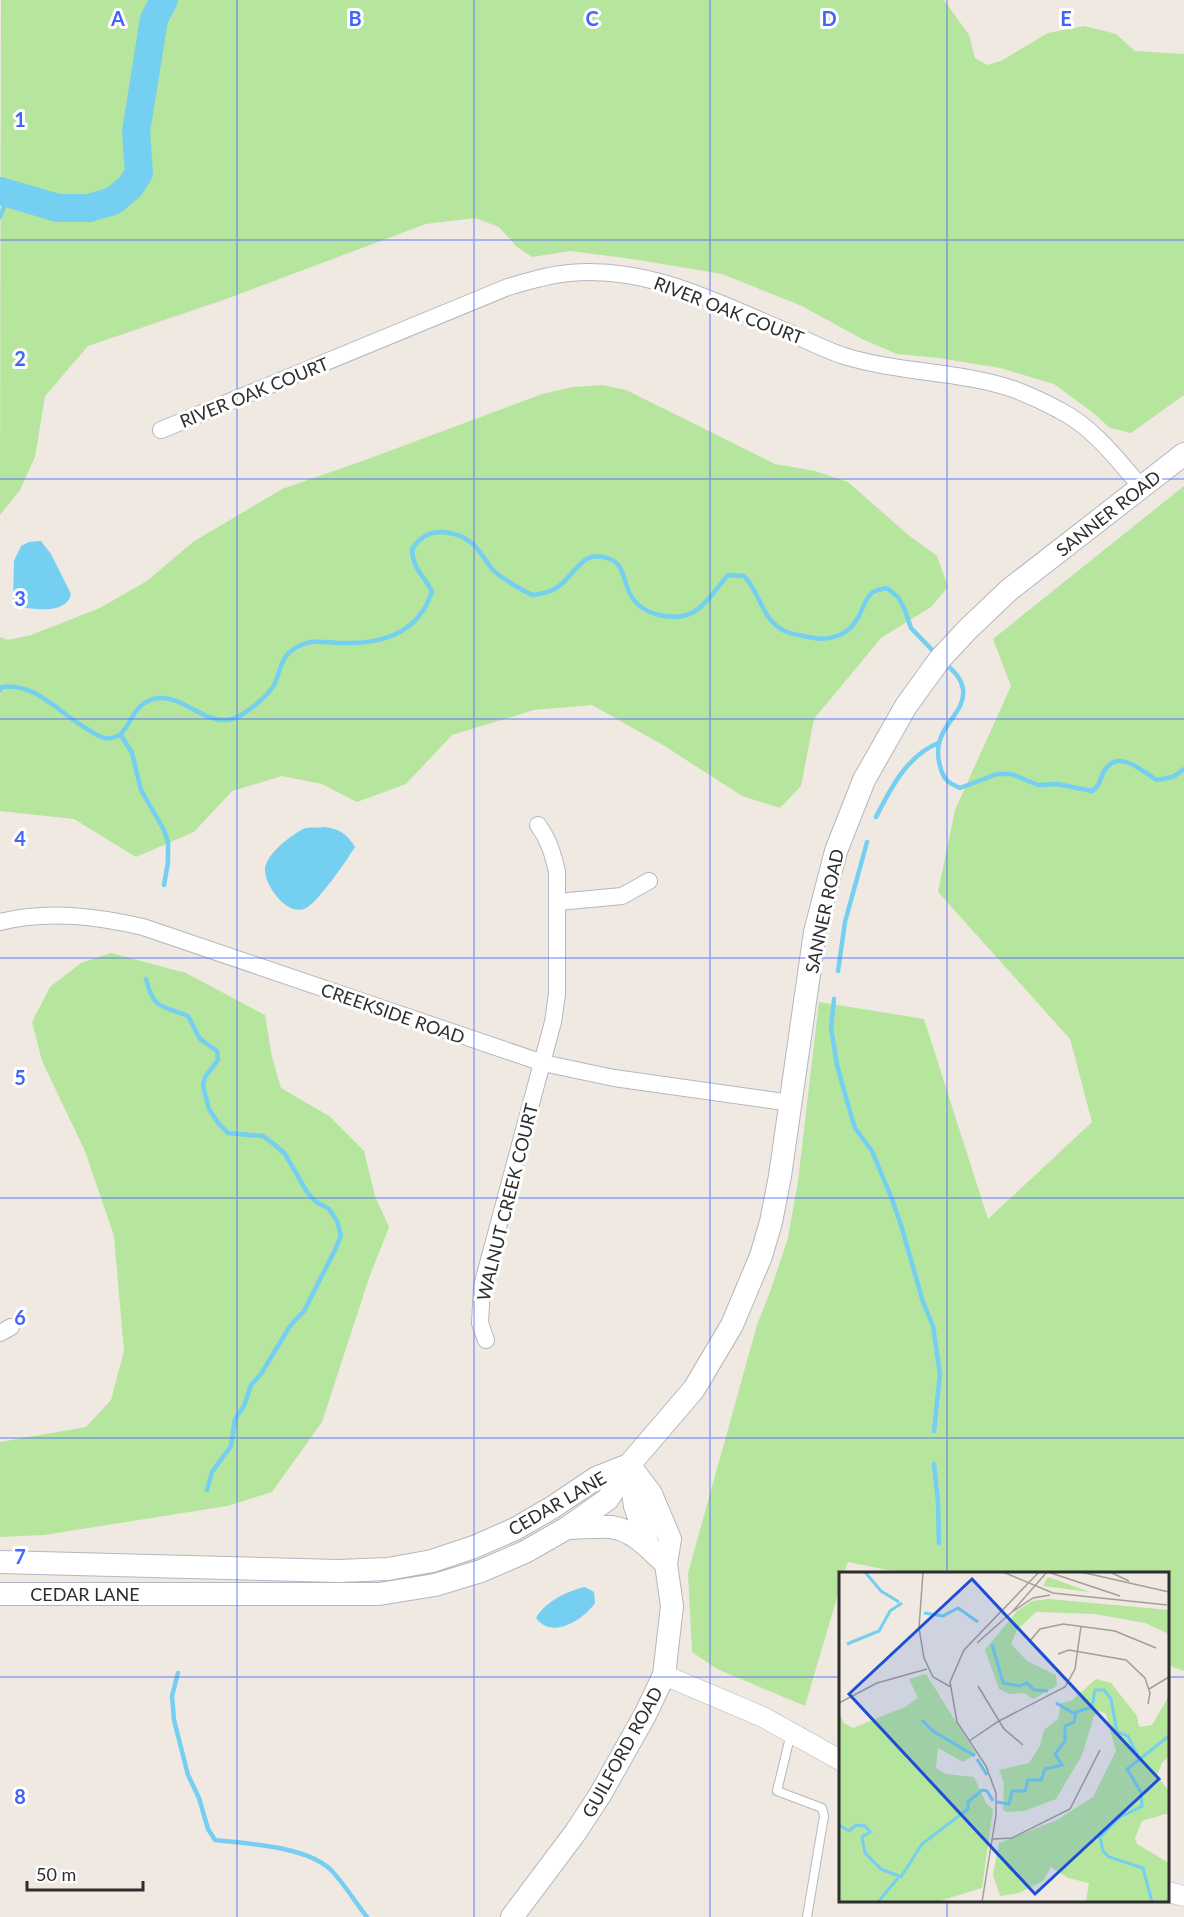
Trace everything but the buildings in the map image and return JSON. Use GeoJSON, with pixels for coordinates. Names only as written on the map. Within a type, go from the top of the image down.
{"type":"FeatureCollection","features":[{"type":"Feature","properties":{"kind":"main road","name":"SANNER ROAD"},"geometry":{"type":"LineString","coordinates":[[629,1466],[694,1389],[732,1325],[761,1256],[771,1222],[780,1176],[815,932],[836,851],[864,780],[886,737],[927,675],[954,644],[1009,590],[1184,454]]}},
{"type":"Feature","properties":{"kind":"main road","name":"CEDAR LANE"},"geometry":{"type":"LineString","coordinates":[[0,1594],[379,1594],[435,1585],[481,1571],[525,1552],[567,1528],[608,1499],[629,1466]]}},
{"type":"Feature","properties":{"kind":"main road","name":"CEDAR LANE"},"geometry":{"type":"LineString","coordinates":[[0,1562],[338,1571],[388,1569],[432,1561],[484,1543],[525,1524],[596,1478],[629,1466]]}},
{"type":"Feature","properties":{"kind":"main road"},"geometry":{"type":"LineString","coordinates":[[629,1466],[634,1506],[649,1549]]}},
{"type":"Feature","properties":{"kind":"main road","name":"GUILFORD ROAD"},"geometry":{"type":"LineString","coordinates":[[512,1917],[575,1833],[600,1795],[634,1736],[664,1675],[672,1606],[666,1564],[670,1539],[651,1494],[629,1466]]}},
{"type":"Feature","properties":{"kind":"main road"},"geometry":{"type":"LineString","coordinates":[[567,1528],[610,1527],[624,1530],[666,1564]]}},
{"type":"Feature","properties":{"kind":"street","name":"RIVER OAK COURT"},"geometry":{"type":"LineString","coordinates":[[161,430],[508,287],[542,277],[599,272],[653,279],[683,289],[844,356],[900,369],[988,383],[1035,398],[1062,411],[1083,425],[1104,444],[1141,487]]}},
{"type":"Feature","properties":{"kind":"street","name":"WALNUT CREEK COURT"},"geometry":{"type":"LineString","coordinates":[[486,1340],[480,1323],[482,1286],[543,1063],[557,994],[557,872],[548,838],[538,825]]}},
{"type":"Feature","properties":{"kind":"street"},"geometry":{"type":"LineString","coordinates":[[558,902],[622,896],[649,881]]}},
{"type":"Feature","properties":{"kind":"street","name":"CREEKSIDE ROAD"},"geometry":{"type":"LineString","coordinates":[[0,922],[41,915],[108,919],[142,927],[543,1063],[614,1078],[790,1103]]}},
{"type":"Feature","properties":{"kind":"street"},"geometry":{"type":"LineString","coordinates":[[664,1675],[763,1717],[839,1759]]}},
{"type":"Feature","properties":{"kind":"street"},"geometry":{"type":"LineString","coordinates":[[1169,1892],[1184,1896]]}},
{"type":"Feature","properties":{"kind":"lane"},"geometry":{"type":"LineString","coordinates":[[791,1732],[777,1791],[822,1808],[824,1816],[807,1917]]}},
{"type":"Feature","properties":{"kind":"green space"},"geometry":{"type":"Polygon","coordinates":[[[1,0],[944,0],[969,35],[975,58],[987,65],[1001,61],[1048,33],[1085,26],[1116,34],[1135,51],[1184,54],[1184,395],[1131,433],[1110,428],[1054,384],[1000,368],[897,354],[862,339],[802,306],[722,274],[570,251],[532,257],[517,247],[499,227],[475,218],[426,224],[229,298],[88,346],[45,396],[35,457],[20,490],[0,515],[1,0]]]}},
{"type":"Feature","properties":{"kind":"green space"},"geometry":{"type":"Polygon","coordinates":[[[602,385],[626,390],[775,464],[815,471],[848,482],[907,534],[937,556],[948,587],[931,607],[881,638],[814,719],[801,786],[780,808],[742,796],[663,745],[592,705],[534,710],[452,735],[406,784],[357,802],[322,784],[282,776],[232,791],[194,832],[136,857],[74,819],[0,811],[0,637],[8,640],[31,635],[100,608],[147,581],[193,542],[282,489],[542,394],[573,387],[602,385]]]}},
{"type":"Feature","properties":{"kind":"green space"},"geometry":{"type":"Polygon","coordinates":[[[1184,486],[1184,1671],[1169,1665],[1169,1572],[897,1572],[848,1562],[844,1572],[839,1572],[839,1590],[805,1706],[717,1669],[692,1652],[688,1573],[757,1325],[788,1238],[798,1181],[819,1002],[924,1019],[988,1219],[1092,1122],[1070,1039],[938,892],[955,810],[1011,686],[993,639],[1184,486]]]}},
{"type":"Feature","properties":{"kind":"green space"},"geometry":{"type":"Polygon","coordinates":[[[111,953],[186,973],[265,1015],[272,1057],[281,1088],[329,1116],[364,1151],[375,1196],[389,1227],[369,1278],[322,1422],[272,1492],[227,1506],[44,1535],[0,1537],[0,1442],[86,1427],[111,1400],[124,1351],[114,1236],[85,1151],[42,1061],[32,1022],[50,987],[81,963],[111,953]]]}},
{"type":"Feature","properties":{"kind":"water"},"geometry":{"type":"Polygon","coordinates":[[[41,541],[51,554],[71,594],[68,601],[57,608],[19,607],[13,599],[14,561],[21,546],[29,542],[41,541]]]}},
{"type":"Feature","properties":{"kind":"water"},"geometry":{"type":"Polygon","coordinates":[[[325,827],[343,833],[355,847],[332,880],[311,904],[299,910],[292,908],[278,898],[268,883],[265,869],[267,863],[275,851],[294,834],[306,828],[325,827]]]}},
{"type":"Feature","properties":{"kind":"water"},"geometry":{"type":"Polygon","coordinates":[[[585,1587],[594,1592],[595,1603],[583,1616],[559,1627],[550,1627],[536,1618],[557,1598],[585,1587]]]}},
{"type":"Feature","properties":{"kind":"waterway"},"geometry":{"type":"LineString","coordinates":[[0,191],[58,208],[89,208],[113,201],[130,187],[139,173],[136,132],[154,19],[164,0]]}},
{"type":"Feature","properties":{"kind":"waterway"},"geometry":{"type":"LineString","coordinates":[[0,217],[9,194]]}},
{"type":"Feature","properties":{"kind":"waterway"},"geometry":{"type":"LineString","coordinates":[[0,690],[2,687],[14,687],[37,694],[79,724],[105,738],[121,734],[140,706],[159,698],[178,701],[213,718],[232,719],[249,710],[267,695],[274,685],[285,657],[301,645],[311,642],[375,641],[396,634],[415,621],[432,592],[414,562],[412,549],[427,535],[441,532],[470,541],[497,574],[533,595],[554,590],[589,558],[598,556],[610,559],[615,561],[621,569],[635,602],[646,610],[672,617],[683,616],[700,608],[728,575],[744,576],[769,618],[781,629],[797,635],[823,639],[844,633],[855,623],[871,594],[887,588],[898,597],[911,628],[935,653]]}},
{"type":"Feature","properties":{"kind":"waterway"},"geometry":{"type":"LineString","coordinates":[[945,663],[959,678],[963,698],[960,707],[943,732],[938,753],[943,774],[949,782],[960,788],[997,774],[1011,774],[1038,785],[1057,784],[1092,791],[1098,785],[1104,771],[1116,761],[1123,761],[1137,767],[1157,780],[1173,777],[1184,769]]}},
{"type":"Feature","properties":{"kind":"waterway"},"geometry":{"type":"LineString","coordinates":[[121,735],[132,753],[141,790],[164,830],[168,842],[168,862],[164,885]]}},
{"type":"Feature","properties":{"kind":"waterway"},"geometry":{"type":"LineString","coordinates":[[876,817],[908,765],[917,756],[938,743]]}},
{"type":"Feature","properties":{"kind":"waterway"},"geometry":{"type":"LineString","coordinates":[[838,971],[845,922],[867,842]]}},
{"type":"Feature","properties":{"kind":"waterway"},"geometry":{"type":"LineString","coordinates":[[146,979],[156,1002],[165,1008],[188,1016],[200,1039],[217,1051],[218,1060],[205,1077],[203,1086],[209,1109],[218,1123],[228,1133],[263,1136],[285,1154],[307,1192],[315,1201],[329,1209],[337,1221],[341,1236],[304,1311],[290,1326],[261,1374],[251,1385],[244,1406],[235,1419],[231,1446],[212,1472],[207,1490]]}},
{"type":"Feature","properties":{"kind":"waterway"},"geometry":{"type":"LineString","coordinates":[[834,999],[831,1028],[837,1065],[855,1128],[872,1151],[892,1199],[923,1302],[933,1326],[940,1374],[934,1431]]}},
{"type":"Feature","properties":{"kind":"waterway"},"geometry":{"type":"LineString","coordinates":[[934,1464],[939,1543]]}},
{"type":"Feature","properties":{"kind":"waterway"},"geometry":{"type":"LineString","coordinates":[[178,1673],[172,1696],[174,1720],[188,1775],[199,1798],[208,1829],[215,1840],[275,1847],[319,1861],[335,1874],[367,1917]]}}]}
